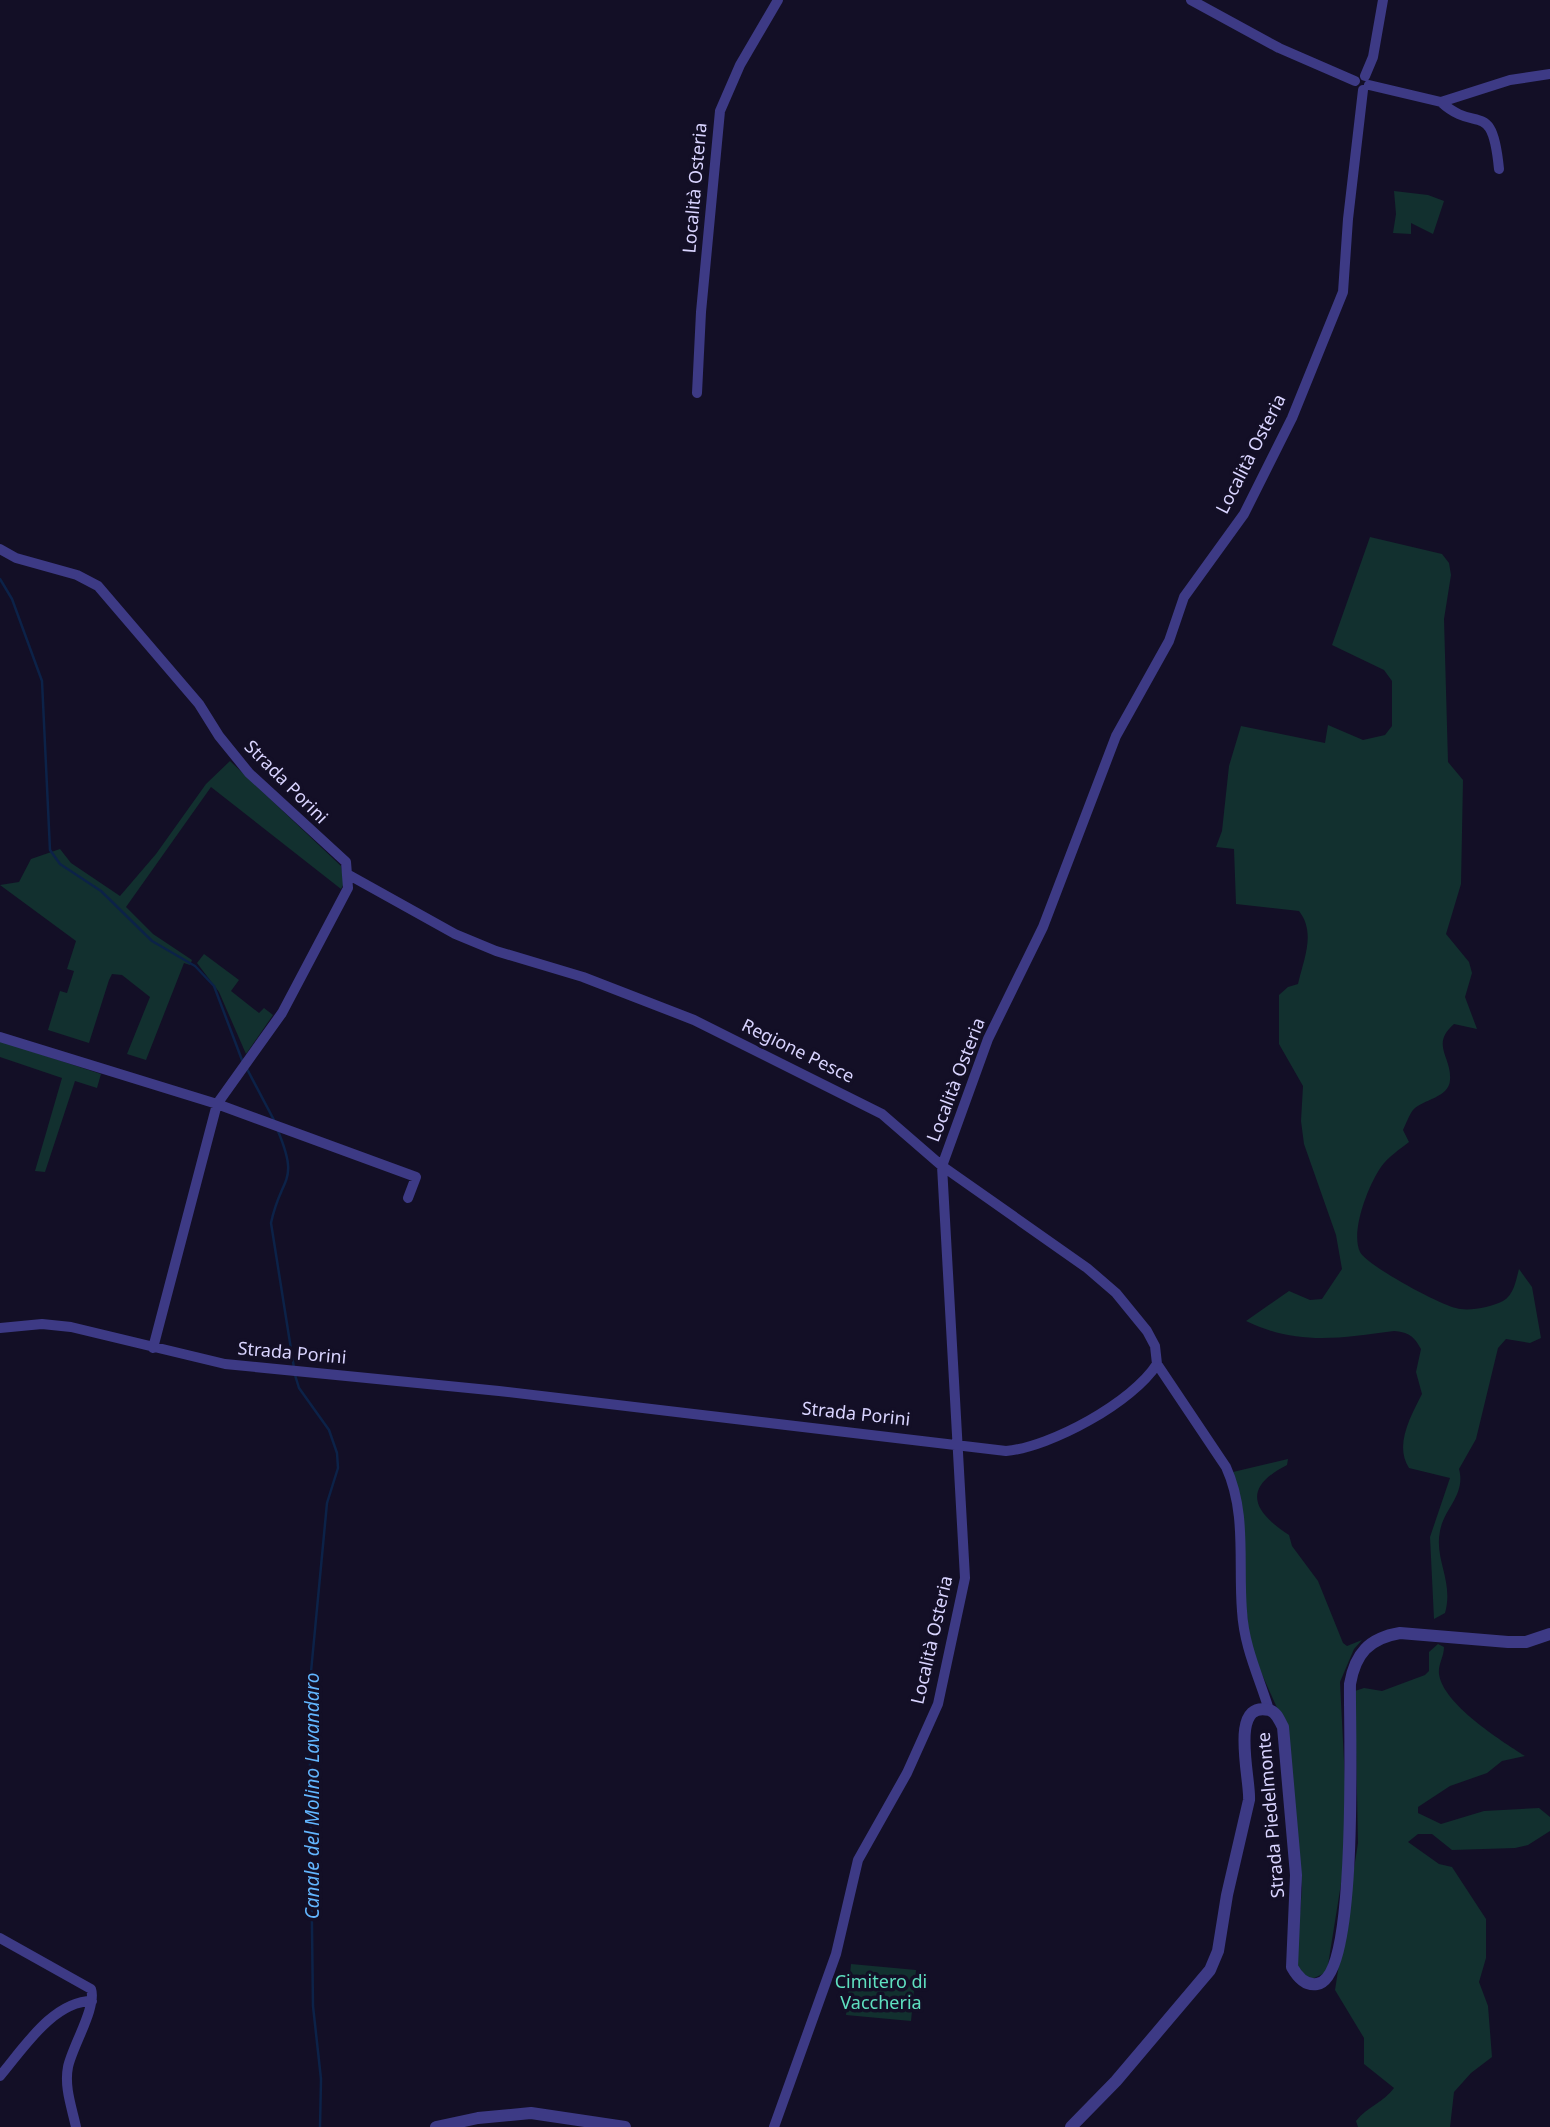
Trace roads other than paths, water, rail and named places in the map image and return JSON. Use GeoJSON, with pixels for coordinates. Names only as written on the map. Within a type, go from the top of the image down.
{"type":"FeatureCollection","features":[{"type":"Feature","properties":{"kind":"street","name":"Località Osteria"},"geometry":{"type":"LineString","coordinates":[[697,393],[701,312],[720,111],[740,65],[778,0]]}},
{"type":"Feature","properties":{"kind":"street"},"geometry":{"type":"LineString","coordinates":[[1191,0],[1279,48],[1363,83],[1441,102],[1450,110],[1483,120],[1496,141],[1499,169]]}},
{"type":"Feature","properties":{"kind":"street","name":"Località Osteria"},"geometry":{"type":"LineString","coordinates":[[774,2127],[836,1954],[858,1860],[907,1773],[938,1704],[965,1578],[942,1166],[988,1039],[1043,928],[1116,736],[1169,641],[1184,597],[1244,514],[1292,418],[1343,292],[1363,83],[1373,57],[1383,0]]}},
{"type":"Feature","properties":{"kind":"street"},"geometry":{"type":"LineString","coordinates":[[1441,102],[1510,80],[1550,74]]}},
{"type":"Feature","properties":{"kind":"street","name":"Strada Porini"},"geometry":{"type":"LineString","coordinates":[[0,549],[16,558],[76,575],[109,596],[199,704],[242,765],[346,862],[349,875]]}},
{"type":"Feature","properties":{"kind":"street"},"geometry":{"type":"LineString","coordinates":[[153,1348],[218,1104],[282,1013],[348,888],[349,875]]}},
{"type":"Feature","properties":{"kind":"street","name":"Regione Pesce"},"geometry":{"type":"LineString","coordinates":[[349,875],[455,934],[496,951],[594,981],[738,1041],[882,1114],[942,1166],[1087,1268],[1116,1293],[1147,1331],[1155,1346],[1157,1364]]}},
{"type":"Feature","properties":{"kind":"street"},"geometry":{"type":"LineString","coordinates":[[0,1037],[218,1104],[415,1177],[408,1198]]}},
{"type":"Feature","properties":{"kind":"street","name":"Strada Porini"},"geometry":{"type":"LineString","coordinates":[[0,1328],[28,1324],[71,1327],[225,1364],[1006,1451],[1029,1449],[1113,1407],[1136,1391],[1157,1364]]}},
{"type":"Feature","properties":{"kind":"street"},"geometry":{"type":"LineString","coordinates":[[1157,1364],[1226,1467],[1234,1485],[1240,1511],[1242,1612],[1246,1640],[1269,1710]]}},
{"type":"Feature","properties":{"kind":"street","name":"Strada Piedelmonte"},"geometry":{"type":"LineString","coordinates":[[1071,2127],[1116,2081],[1210,1970],[1222,1935],[1227,1895],[1249,1800],[1244,1724],[1259,1710],[1269,1710],[1277,1714],[1283,1727],[1296,1875],[1292,1967],[1297,1976],[1308,1983],[1317,1984],[1329,1976],[1334,1966],[1347,1889],[1352,1843],[1350,1684],[1357,1657],[1371,1642],[1400,1633],[1508,1642],[1526,1642],[1550,1634]]}},
{"type":"Feature","properties":{"kind":"street"},"geometry":{"type":"LineString","coordinates":[[0,1938],[87,1985],[93,1994],[76,2039],[66,2080],[76,2127]]}},
{"type":"Feature","properties":{"kind":"street"},"geometry":{"type":"LineString","coordinates":[[0,2076],[44,2026],[67,2007],[92,2001]]}},
{"type":"Feature","properties":{"kind":"street"},"geometry":{"type":"LineString","coordinates":[[436,2127],[478,2118],[531,2113],[625,2127]]}},
{"type":"Feature","properties":{"kind":"waterway","name":"Canale del Molino Lavandaro"},"geometry":{"type":"LineString","coordinates":[[0,579],[12,599],[42,681],[50,850],[60,864],[101,891],[152,941],[195,966],[214,986],[242,1060]]}},
{"type":"Feature","properties":{"kind":"waterway","name":"Canale del Molino Lavandaro"},"geometry":{"type":"LineString","coordinates":[[247,1069],[275,1122]]}},
{"type":"Feature","properties":{"kind":"waterway","name":"Canale del Molino Lavandaro"},"geometry":{"type":"LineString","coordinates":[[278,1131],[288,1161],[288,1171],[271,1223],[294,1368]]}},
{"type":"Feature","properties":{"kind":"waterway","name":"Canale del Molino Lavandaro"},"geometry":{"type":"LineString","coordinates":[[295,1375],[299,1388],[329,1430],[337,1453],[338,1468],[327,1503],[309,1693],[313,2006],[321,2079],[320,2127]]}},
{"type":"Feature","properties":{"kind":"park label","name":"Cimitero di Vaccheria"},"geometry":{"type":"Point","coordinates":[881,1992]}}]}
